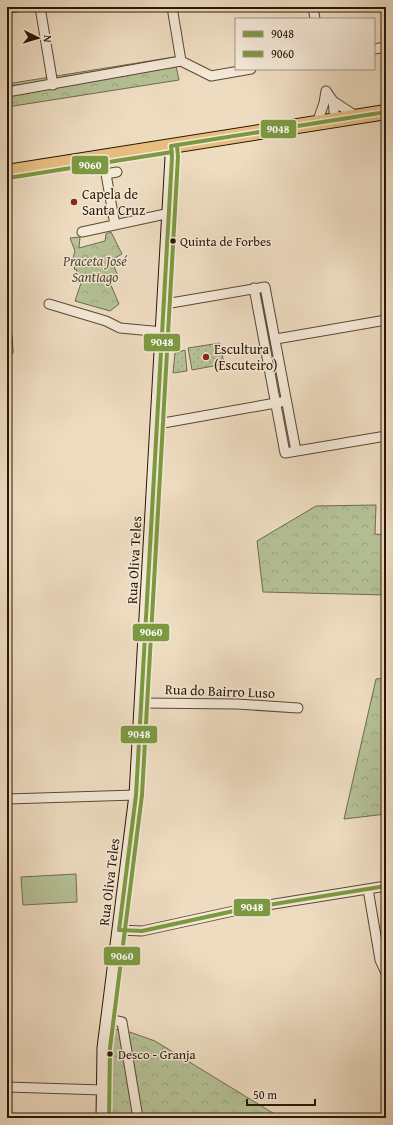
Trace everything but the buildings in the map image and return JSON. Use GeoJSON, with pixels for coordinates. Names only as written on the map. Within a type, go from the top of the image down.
{"type":"FeatureCollection","features":[{"type":"Feature","properties":{"kind":"main road"},"geometry":{"type":"LineString","coordinates":[[7,172],[386,112]]}},
{"type":"Feature","properties":{"kind":"main road","name":"Rua Oliva Teles"},"geometry":{"type":"LineString","coordinates":[[103,1118],[103,1090],[108,1019],[136,795],[170,213],[171,146]]}},
{"type":"Feature","properties":{"kind":"street"},"geometry":{"type":"LineString","coordinates":[[7,8],[16,7]]}},
{"type":"Feature","properties":{"kind":"street"},"geometry":{"type":"LineString","coordinates":[[40,7],[52,85]]}},
{"type":"Feature","properties":{"kind":"street"},"geometry":{"type":"LineString","coordinates":[[172,7],[182,61]]}},
{"type":"Feature","properties":{"kind":"street"},"geometry":{"type":"LineString","coordinates":[[313,7],[315,18]]}},
{"type":"Feature","properties":{"kind":"street"},"geometry":{"type":"LineString","coordinates":[[375,49],[386,47]]}},
{"type":"Feature","properties":{"kind":"street"},"geometry":{"type":"LineString","coordinates":[[7,92],[182,61],[211,76],[245,70]]}},
{"type":"Feature","properties":{"kind":"street"},"geometry":{"type":"LineString","coordinates":[[329,102],[356,116]]}},
{"type":"Feature","properties":{"kind":"street"},"geometry":{"type":"LineString","coordinates":[[329,102],[328,114],[335,120]]}},
{"type":"Feature","properties":{"kind":"street"},"geometry":{"type":"LineString","coordinates":[[316,123],[329,102]]}},
{"type":"Feature","properties":{"kind":"street"},"geometry":{"type":"LineString","coordinates":[[115,225],[106,174],[117,172]]}},
{"type":"Feature","properties":{"kind":"street"},"geometry":{"type":"LineString","coordinates":[[82,232],[170,213]]}},
{"type":"Feature","properties":{"kind":"street"},"geometry":{"type":"LineString","coordinates":[[164,304],[266,287],[296,451]]}},
{"type":"Feature","properties":{"kind":"street"},"geometry":{"type":"LineString","coordinates":[[254,288],[285,453],[386,436]]}},
{"type":"Feature","properties":{"kind":"street"},"geometry":{"type":"LineString","coordinates":[[49,304],[106,320],[120,328],[163,332]]}},
{"type":"Feature","properties":{"kind":"street"},"geometry":{"type":"LineString","coordinates":[[276,339],[386,320]]}},
{"type":"Feature","properties":{"kind":"street"},"geometry":{"type":"LineString","coordinates":[[7,336],[8,351]]}},
{"type":"Feature","properties":{"kind":"street"},"geometry":{"type":"LineString","coordinates":[[158,424],[286,402]]}},
{"type":"Feature","properties":{"kind":"street","name":"Rua do Bairro Luso"},"geometry":{"type":"LineString","coordinates":[[141,703],[237,704],[298,708]]}},
{"type":"Feature","properties":{"kind":"street"},"geometry":{"type":"LineString","coordinates":[[7,799],[136,795]]}},
{"type":"Feature","properties":{"kind":"street"},"geometry":{"type":"LineString","coordinates":[[119,930],[142,931],[243,909],[386,886]]}},
{"type":"Feature","properties":{"kind":"street"},"geometry":{"type":"LineString","coordinates":[[368,889],[380,960],[386,973]]}},
{"type":"Feature","properties":{"kind":"street"},"geometry":{"type":"LineString","coordinates":[[108,1019],[122,1022],[138,1118]]}},
{"type":"Feature","properties":{"kind":"street"},"geometry":{"type":"LineString","coordinates":[[7,1087],[103,1090]]}},
{"type":"Feature","properties":{"kind":"green space"},"geometry":{"type":"Polygon","coordinates":[[[174,57],[179,80],[7,107],[7,84],[174,57]]]}},
{"type":"Feature","properties":{"kind":"green space","name":"Praceta José Santiago"},"geometry":{"type":"Polygon","coordinates":[[[111,232],[122,254],[111,260],[119,278],[110,283],[119,304],[110,311],[75,301],[81,283],[74,281],[77,270],[74,269],[77,260],[73,258],[75,251],[70,238],[80,237],[79,248],[105,241],[106,234],[111,232]]]}},
{"type":"Feature","properties":{"kind":"green space"},"geometry":{"type":"Polygon","coordinates":[[[220,343],[224,364],[192,370],[188,348],[220,343]]]}},
{"type":"Feature","properties":{"kind":"green space"},"geometry":{"type":"Polygon","coordinates":[[[185,350],[187,371],[173,373],[175,353],[185,350]]]}},
{"type":"Feature","properties":{"kind":"green space"},"geometry":{"type":"Polygon","coordinates":[[[376,505],[375,534],[386,535],[386,595],[263,592],[257,541],[316,506],[376,505]]]}},
{"type":"Feature","properties":{"kind":"green space"},"geometry":{"type":"Polygon","coordinates":[[[386,678],[386,814],[344,819],[376,679],[386,678]]]}},
{"type":"Feature","properties":{"kind":"green space"},"geometry":{"type":"Polygon","coordinates":[[[76,874],[77,902],[23,905],[21,877],[76,874]]]}},
{"type":"Feature","properties":{"kind":"green space"},"geometry":{"type":"Polygon","coordinates":[[[121,1029],[155,1041],[281,1118],[106,1118],[109,1030],[121,1029]]]}},
{"type":"Feature","properties":{"kind":"transit line","name":"9048"},"geometry":{"type":"LineString","coordinates":[[171,146],[386,112]]}},
{"type":"Feature","properties":{"kind":"transit line","name":"9060"},"geometry":{"type":"LineString","coordinates":[[109,1118],[110,1048],[142,795],[178,157],[177,145]]}},
{"type":"Feature","properties":{"kind":"transit line","name":"9048"},"geometry":{"type":"LineString","coordinates":[[119,930],[136,795],[172,157],[171,146]]}},
{"type":"Feature","properties":{"kind":"transit line","name":"9060"},"geometry":{"type":"LineString","coordinates":[[8,178],[172,152]]}},
{"type":"Feature","properties":{"kind":"transit line","name":"9048"},"geometry":{"type":"LineString","coordinates":[[119,930],[142,931],[243,909],[386,886]]}},
{"type":"Feature","properties":{"kind":"place","name":"Capela de Santa Cruz"},"geometry":{"type":"Point","coordinates":[74,202]}},
{"type":"Feature","properties":{"kind":"place","name":"Quinta de Forbes"},"geometry":{"type":"Point","coordinates":[173,241]}},
{"type":"Feature","properties":{"kind":"place","name":"Escultura (Escuteiro)"},"geometry":{"type":"Point","coordinates":[206,357]}},
{"type":"Feature","properties":{"kind":"place","name":"Desco - Granja"},"geometry":{"type":"Point","coordinates":[110,1054]}}]}
